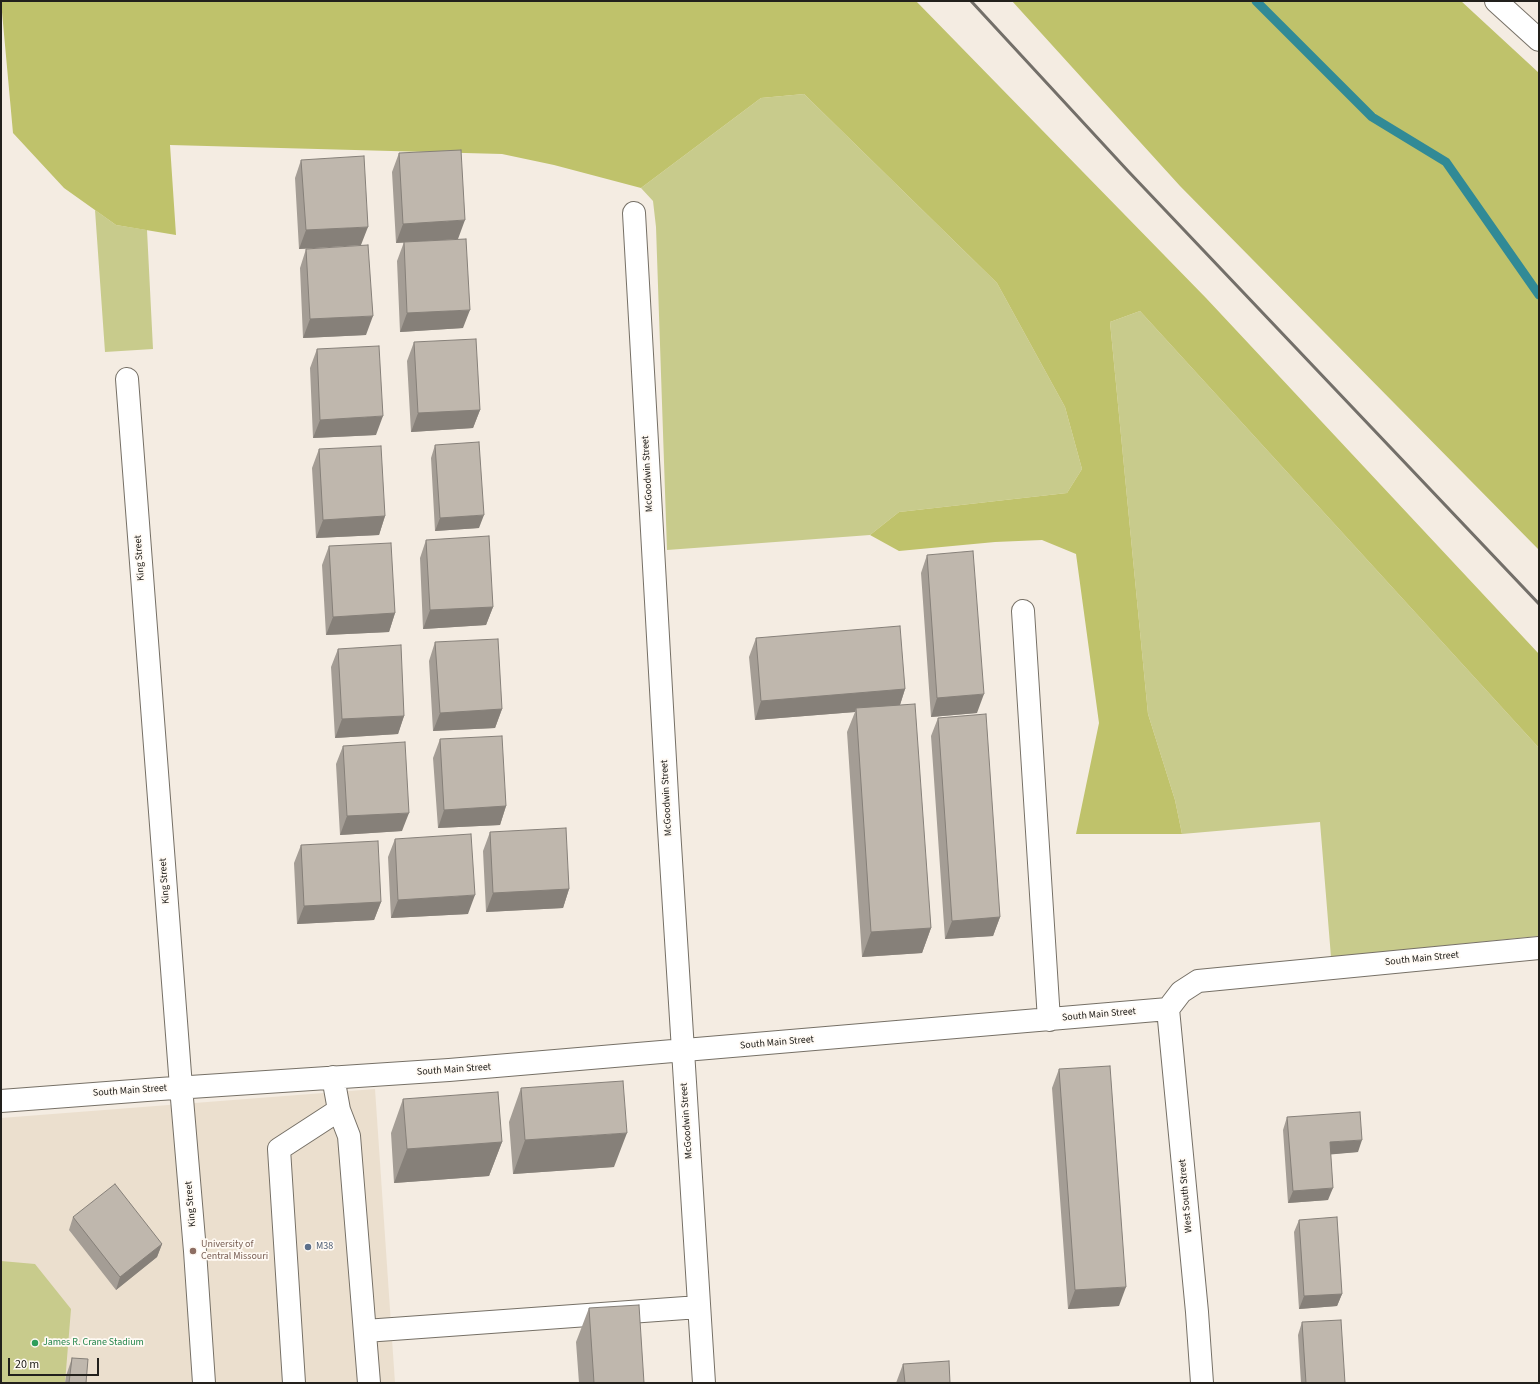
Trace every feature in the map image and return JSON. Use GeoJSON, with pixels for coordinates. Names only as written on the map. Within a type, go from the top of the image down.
{"type":"FeatureCollection","features":[{"type":"Feature","properties":{"kind":"street"},"geometry":{"type":"LineString","coordinates":[[1496,1],[1539,40]]}},
{"type":"Feature","properties":{"kind":"street","name":"McGoodwin Street"},"geometry":{"type":"LineString","coordinates":[[634,213],[664,757],[704,1383]]}},
{"type":"Feature","properties":{"kind":"street","name":"King Street"},"geometry":{"type":"LineString","coordinates":[[127,379],[204,1383]]}},
{"type":"Feature","properties":{"kind":"street"},"geometry":{"type":"LineString","coordinates":[[1023,611],[1049,1020]]}},
{"type":"Feature","properties":{"kind":"street","name":"South Main Street"},"geometry":{"type":"LineString","coordinates":[[1,1101],[181,1087],[450,1070],[1168,1010],[1181,992],[1198,981],[1539,948]]}},
{"type":"Feature","properties":{"kind":"street","name":"West South Street"},"geometry":{"type":"LineString","coordinates":[[1168,1010],[1202,1383]]}},
{"type":"Feature","properties":{"kind":"street"},"geometry":{"type":"LineString","coordinates":[[333,1077],[339,1110],[349,1136],[369,1383]]}},
{"type":"Feature","properties":{"kind":"street"},"geometry":{"type":"LineString","coordinates":[[294,1383],[279,1149],[339,1110]]}},
{"type":"Feature","properties":{"kind":"street"},"geometry":{"type":"LineString","coordinates":[[365,1331],[699,1307]]}},
{"type":"Feature","properties":{"kind":"shaded area","name":"University of Central Missouri"},"geometry":{"type":"Polygon","coordinates":[[[375,1089],[395,1383],[1,1383],[1,1118],[375,1089]]]}},
{"type":"Feature","properties":{"kind":"green space"},"geometry":{"type":"Polygon","coordinates":[[[1,1],[916,1],[1206,298],[1539,654],[1539,748],[1140,311],[1110,322],[1148,714],[1175,800],[1182,834],[1076,834],[1099,723],[1076,554],[1042,540],[995,542],[899,551],[870,535],[899,512],[1067,493],[1082,469],[1065,407],[997,283],[804,94],[761,98],[641,188],[554,165],[502,154],[170,145],[176,235],[116,225],[64,188],[13,133],[1,1]]]}},
{"type":"Feature","properties":{"kind":"green space"},"geometry":{"type":"Polygon","coordinates":[[[1012,1],[1461,1],[1539,73],[1539,550],[1180,186],[1012,1]]]}},
{"type":"Feature","properties":{"kind":"green space"},"geometry":{"type":"Polygon","coordinates":[[[804,94],[997,283],[1065,407],[1082,469],[1067,493],[899,512],[870,535],[667,550],[656,227],[653,201],[641,188],[761,98],[804,94]]]}},
{"type":"Feature","properties":{"kind":"green space"},"geometry":{"type":"Polygon","coordinates":[[[95,210],[116,225],[147,230],[153,349],[105,352],[95,210]]]}},
{"type":"Feature","properties":{"kind":"green space"},"geometry":{"type":"Polygon","coordinates":[[[1140,311],[1539,748],[1539,936],[1331,957],[1320,822],[1182,834],[1175,800],[1148,714],[1110,322],[1140,311]]]}},
{"type":"Feature","properties":{"kind":"green space","name":"James R. Crane Stadium"},"geometry":{"type":"Polygon","coordinates":[[[1,1261],[35,1264],[71,1309],[65,1383],[1,1383],[1,1261]]]}},
{"type":"Feature","properties":{"kind":"building"},"geometry":{"type":"Polygon","coordinates":[[[461,150],[465,220],[403,224],[399,153],[461,150]]]}},
{"type":"Feature","properties":{"kind":"building"},"geometry":{"type":"Polygon","coordinates":[[[364,156],[368,227],[306,230],[301,160],[364,156]]]}},
{"type":"Feature","properties":{"kind":"building"},"geometry":{"type":"Polygon","coordinates":[[[466,239],[470,310],[407,313],[404,242],[466,239]]]}},
{"type":"Feature","properties":{"kind":"building"},"geometry":{"type":"Polygon","coordinates":[[[368,245],[373,316],[310,319],[306,249],[368,245]]]}},
{"type":"Feature","properties":{"kind":"building"},"geometry":{"type":"Polygon","coordinates":[[[476,339],[480,410],[418,413],[414,342],[476,339]]]}},
{"type":"Feature","properties":{"kind":"building"},"geometry":{"type":"Polygon","coordinates":[[[379,346],[383,416],[320,420],[317,349],[379,346]]]}},
{"type":"Feature","properties":{"kind":"building"},"geometry":{"type":"Polygon","coordinates":[[[479,442],[484,515],[440,518],[435,445],[479,442]]]}},
{"type":"Feature","properties":{"kind":"building"},"geometry":{"type":"Polygon","coordinates":[[[381,446],[385,516],[323,520],[319,449],[381,446]]]}},
{"type":"Feature","properties":{"kind":"building"},"geometry":{"type":"Polygon","coordinates":[[[489,536],[493,607],[430,610],[426,540],[489,536]]]}},
{"type":"Feature","properties":{"kind":"building"},"geometry":{"type":"Polygon","coordinates":[[[391,543],[395,613],[333,617],[329,546],[391,543]]]}},
{"type":"Feature","properties":{"kind":"building"},"geometry":{"type":"Polygon","coordinates":[[[973,551],[984,694],[937,698],[927,555],[973,551]]]}},
{"type":"Feature","properties":{"kind":"building"},"geometry":{"type":"Polygon","coordinates":[[[900,626],[905,689],[761,701],[756,638],[900,626]]]}},
{"type":"Feature","properties":{"kind":"building"},"geometry":{"type":"Polygon","coordinates":[[[498,639],[502,709],[440,713],[435,642],[498,639]]]}},
{"type":"Feature","properties":{"kind":"building"},"geometry":{"type":"Polygon","coordinates":[[[401,645],[404,716],[342,719],[338,649],[401,645]]]}},
{"type":"Feature","properties":{"kind":"building"},"geometry":{"type":"Polygon","coordinates":[[[915,704],[931,928],[871,932],[856,708],[915,704]]]}},
{"type":"Feature","properties":{"kind":"building"},"geometry":{"type":"Polygon","coordinates":[[[986,714],[1000,917],[952,921],[938,718],[986,714]]]}},
{"type":"Feature","properties":{"kind":"building"},"geometry":{"type":"Polygon","coordinates":[[[502,736],[506,806],[444,810],[440,739],[502,736]]]}},
{"type":"Feature","properties":{"kind":"building"},"geometry":{"type":"Polygon","coordinates":[[[405,742],[409,813],[347,816],[343,746],[405,742]]]}},
{"type":"Feature","properties":{"kind":"building"},"geometry":{"type":"Polygon","coordinates":[[[566,828],[569,889],[493,893],[490,832],[566,828]]]}},
{"type":"Feature","properties":{"kind":"building"},"geometry":{"type":"Polygon","coordinates":[[[471,834],[475,895],[398,900],[395,839],[471,834]]]}},
{"type":"Feature","properties":{"kind":"building"},"geometry":{"type":"Polygon","coordinates":[[[378,841],[381,902],[304,906],[301,845],[378,841]]]}},
{"type":"Feature","properties":{"kind":"building"},"geometry":{"type":"Polygon","coordinates":[[[1110,1066],[1126,1287],[1075,1290],[1059,1069],[1110,1066]]]}},
{"type":"Feature","properties":{"kind":"building"},"geometry":{"type":"Polygon","coordinates":[[[623,1081],[627,1133],[525,1140],[521,1088],[623,1081]]]}},
{"type":"Feature","properties":{"kind":"building"},"geometry":{"type":"Polygon","coordinates":[[[498,1092],[502,1142],[407,1149],[403,1099],[498,1092]]]}},
{"type":"Feature","properties":{"kind":"building"},"geometry":{"type":"Polygon","coordinates":[[[1360,1112],[1362,1140],[1330,1142],[1333,1188],[1293,1191],[1287,1117],[1360,1112]]]}},
{"type":"Feature","properties":{"kind":"building"},"geometry":{"type":"Polygon","coordinates":[[[115,1184],[162,1244],[120,1277],[73,1217],[115,1184]]]}},
{"type":"Feature","properties":{"kind":"building"},"geometry":{"type":"Polygon","coordinates":[[[1337,1217],[1342,1294],[1304,1296],[1299,1220],[1337,1217]]]}},
{"type":"Feature","properties":{"kind":"building"},"geometry":{"type":"Polygon","coordinates":[[[639,1305],[644,1383],[594,1383],[589,1308],[639,1305]]]}},
{"type":"Feature","properties":{"kind":"building"},"geometry":{"type":"Polygon","coordinates":[[[1341,1320],[1345,1383],[1306,1383],[1302,1322],[1341,1320]]]}},
{"type":"Feature","properties":{"kind":"building"},"geometry":{"type":"Polygon","coordinates":[[[72,1358],[88,1359],[86,1383],[69,1383],[72,1358]]]}},
{"type":"Feature","properties":{"kind":"building"},"geometry":{"type":"Polygon","coordinates":[[[949,1361],[950,1383],[905,1383],[903,1364],[949,1361]]]}},
{"type":"Feature","properties":{"kind":"waterway"},"geometry":{"type":"LineString","coordinates":[[1256,1],[1372,117],[1446,162],[1539,295]]}},
{"type":"Feature","properties":{"kind":"railway"},"geometry":{"type":"LineString","coordinates":[[971,1],[1128,171],[1539,604]]}},
{"type":"Feature","properties":{"kind":"place","name":"M38"},"geometry":{"type":"Point","coordinates":[308,1247]}},
{"type":"Feature","properties":{"kind":"place","name":"University of Central Missouri"},"geometry":{"type":"Point","coordinates":[193,1251]}},
{"type":"Feature","properties":{"kind":"place","name":"James R. Crane Stadium"},"geometry":{"type":"Point","coordinates":[35,1343]}}]}
